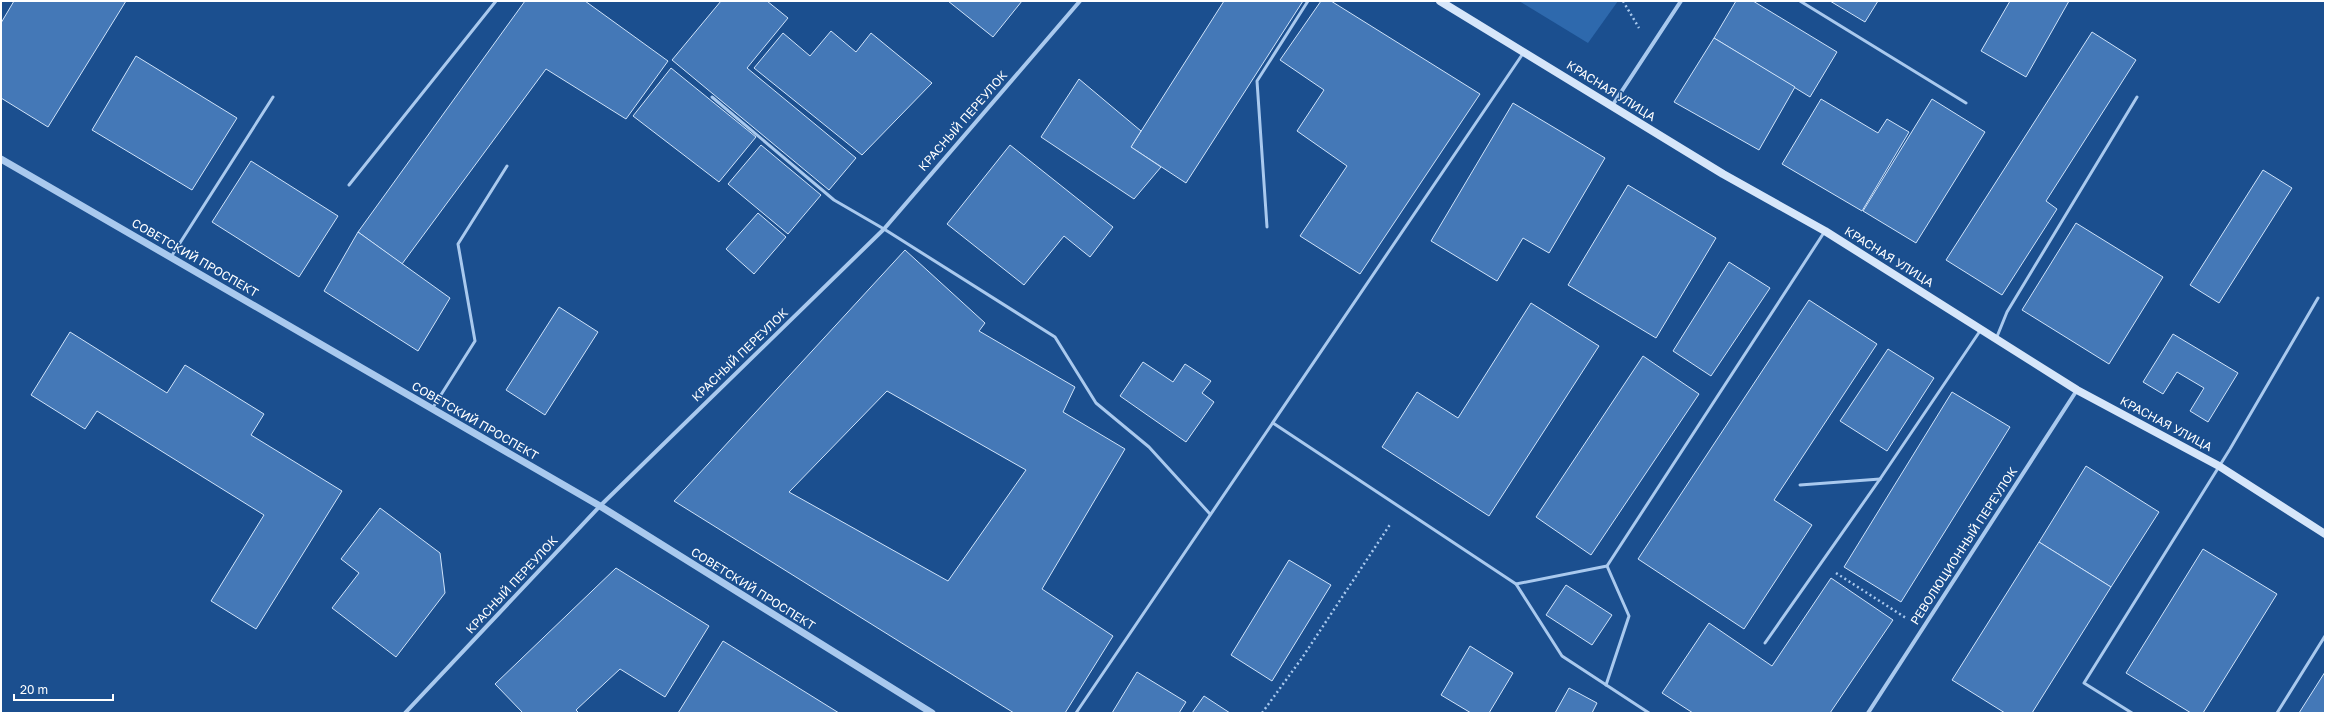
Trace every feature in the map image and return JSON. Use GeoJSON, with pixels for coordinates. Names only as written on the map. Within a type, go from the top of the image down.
{"type":"FeatureCollection","features":[{"type":"Feature","properties":{"kind":"main road","name":"КРАСНАЯ УЛИЦА"},"geometry":{"type":"LineString","coordinates":[[1440,1],[1723,174],[1825,231],[2077,390],[2219,466],[2325,534]]}},
{"type":"Feature","properties":{"kind":"street","name":"КРАСНЫЙ ПЕРЕУЛОК"},"geometry":{"type":"LineString","coordinates":[[404,713],[600,506],[884,228],[1080,1]]}},
{"type":"Feature","properties":{"kind":"street"},"geometry":{"type":"LineString","coordinates":[[1612,106],[1681,1]]}},
{"type":"Feature","properties":{"kind":"street","name":"СОВЕТСКИЙ ПРОСПЕКТ"},"geometry":{"type":"LineString","coordinates":[[1,159],[600,506],[932,713]]}},
{"type":"Feature","properties":{"kind":"street","name":"РЕВОЛЮЦИОННЫЙ ПЕРЕУЛОК"},"geometry":{"type":"LineString","coordinates":[[1868,713],[2077,390]]}},
{"type":"Feature","properties":{"kind":"lane"},"geometry":{"type":"LineString","coordinates":[[349,186],[496,1]]}},
{"type":"Feature","properties":{"kind":"lane"},"geometry":{"type":"LineString","coordinates":[[1267,227],[1257,82],[1308,1]]}},
{"type":"Feature","properties":{"kind":"lane"},"geometry":{"type":"LineString","coordinates":[[1800,1],[1966,103]]}},
{"type":"Feature","properties":{"kind":"lane"},"geometry":{"type":"LineString","coordinates":[[1076,713],[1524,52]]}},
{"type":"Feature","properties":{"kind":"lane"},"geometry":{"type":"LineString","coordinates":[[171,257],[273,97]]}},
{"type":"Feature","properties":{"kind":"lane"},"geometry":{"type":"LineString","coordinates":[[712,97],[834,200],[884,228],[1055,337],[1096,403],[1149,447],[1210,514]]}},
{"type":"Feature","properties":{"kind":"lane"},"geometry":{"type":"LineString","coordinates":[[1996,338],[2008,312],[2137,98]]}},
{"type":"Feature","properties":{"kind":"lane"},"geometry":{"type":"LineString","coordinates":[[432,409],[475,341],[458,244],[507,166]]}},
{"type":"Feature","properties":{"kind":"lane"},"geometry":{"type":"LineString","coordinates":[[1516,584],[1607,566],[1825,231]]}},
{"type":"Feature","properties":{"kind":"lane"},"geometry":{"type":"LineString","coordinates":[[2132,713],[2084,683],[2219,466],[2318,298]]}},
{"type":"Feature","properties":{"kind":"lane"},"geometry":{"type":"LineString","coordinates":[[1765,643],[1880,479],[1981,329]]}},
{"type":"Feature","properties":{"kind":"lane"},"geometry":{"type":"LineString","coordinates":[[1273,423],[1516,584],[1562,656],[1649,713]]}},
{"type":"Feature","properties":{"kind":"lane"},"geometry":{"type":"LineString","coordinates":[[1800,485],[1880,479]]}},
{"type":"Feature","properties":{"kind":"lane"},"geometry":{"type":"LineString","coordinates":[[1606,685],[1629,616],[1607,566]]}},
{"type":"Feature","properties":{"kind":"lane"},"geometry":{"type":"LineString","coordinates":[[2277,713],[2325,636]]}},
{"type":"Feature","properties":{"kind":"path"},"geometry":{"type":"LineString","coordinates":[[1623,1],[1650,48]]}},
{"type":"Feature","properties":{"kind":"path"},"geometry":{"type":"LineString","coordinates":[[1262,713],[1302,658],[1401,508]]}},
{"type":"Feature","properties":{"kind":"path"},"geometry":{"type":"LineString","coordinates":[[1821,564],[1923,628]]}},
{"type":"Feature","properties":{"kind":"shaded area"},"geometry":{"type":"Polygon","coordinates":[[[1519,1],[1618,1],[1588,43],[1519,1]]]}},
{"type":"Feature","properties":{"kind":"building"},"geometry":{"type":"Polygon","coordinates":[[[14,1],[126,1],[48,127],[1,98],[1,23],[14,1]]]}},
{"type":"Feature","properties":{"kind":"building"},"geometry":{"type":"Polygon","coordinates":[[[525,1],[585,1],[668,61],[626,119],[546,69],[402,264],[358,232],[525,1]]]}},
{"type":"Feature","properties":{"kind":"building"},"geometry":{"type":"Polygon","coordinates":[[[721,1],[767,1],[788,18],[747,68],[856,158],[829,190],[672,60],[721,1]]]}},
{"type":"Feature","properties":{"kind":"building"},"geometry":{"type":"Polygon","coordinates":[[[948,1],[1022,1],[993,37],[948,1]]]}},
{"type":"Feature","properties":{"kind":"building"},"geometry":{"type":"Polygon","coordinates":[[[1224,1],[1303,1],[1186,183],[1131,147],[1224,1]]]}},
{"type":"Feature","properties":{"kind":"building"},"geometry":{"type":"Polygon","coordinates":[[[1321,1],[1331,1],[1480,94],[1360,274],[1300,236],[1347,166],[1297,131],[1324,90],[1280,60],[1321,1]]]}},
{"type":"Feature","properties":{"kind":"building"},"geometry":{"type":"Polygon","coordinates":[[[1736,1],[1753,1],[1837,52],[1810,97],[1714,38],[1736,1]]]}},
{"type":"Feature","properties":{"kind":"building"},"geometry":{"type":"Polygon","coordinates":[[[1830,1],[1878,1],[1865,22],[1830,1]]]}},
{"type":"Feature","properties":{"kind":"building"},"geometry":{"type":"Polygon","coordinates":[[[2010,1],[2069,1],[2026,77],[1981,51],[2010,1]]]}},
{"type":"Feature","properties":{"kind":"building"},"geometry":{"type":"Polygon","coordinates":[[[831,31],[856,52],[871,33],[932,83],[862,155],[754,68],[783,33],[810,56],[831,31]]]}},
{"type":"Feature","properties":{"kind":"building"},"geometry":{"type":"Polygon","coordinates":[[[2092,32],[2136,60],[2046,201],[2057,209],[2002,295],[1946,260],[2092,32]]]}},
{"type":"Feature","properties":{"kind":"building"},"geometry":{"type":"Polygon","coordinates":[[[1714,38],[1795,87],[1759,150],[1674,102],[1714,38]]]}},
{"type":"Feature","properties":{"kind":"building"},"geometry":{"type":"Polygon","coordinates":[[[136,56],[237,118],[192,190],[92,130],[136,56]]]}},
{"type":"Feature","properties":{"kind":"building"},"geometry":{"type":"Polygon","coordinates":[[[671,68],[756,137],[719,182],[633,116],[671,68]]]}},
{"type":"Feature","properties":{"kind":"building"},"geometry":{"type":"Polygon","coordinates":[[[1079,79],[1141,131],[1131,147],[1161,167],[1134,199],[1041,137],[1079,79]]]}},
{"type":"Feature","properties":{"kind":"building"},"geometry":{"type":"Polygon","coordinates":[[[1821,99],[1878,133],[1887,119],[1909,132],[1862,211],[1782,164],[1821,99]]]}},
{"type":"Feature","properties":{"kind":"building"},"geometry":{"type":"Polygon","coordinates":[[[1932,99],[1985,132],[1916,243],[1863,211],[1932,99]]]}},
{"type":"Feature","properties":{"kind":"building"},"geometry":{"type":"Polygon","coordinates":[[[1513,103],[1605,158],[1549,253],[1523,238],[1497,281],[1431,241],[1513,103]]]}},
{"type":"Feature","properties":{"kind":"building"},"geometry":{"type":"Polygon","coordinates":[[[761,145],[821,195],[788,234],[728,184],[761,145]]]}},
{"type":"Feature","properties":{"kind":"building"},"geometry":{"type":"Polygon","coordinates":[[[1010,145],[1113,227],[1090,257],[1064,236],[1024,285],[947,224],[1010,145]]]}},
{"type":"Feature","properties":{"kind":"building"},"geometry":{"type":"Polygon","coordinates":[[[251,161],[338,216],[299,277],[212,222],[251,161]]]}},
{"type":"Feature","properties":{"kind":"building"},"geometry":{"type":"Polygon","coordinates":[[[2263,170],[2292,188],[2219,303],[2190,285],[2263,170]]]}},
{"type":"Feature","properties":{"kind":"building"},"geometry":{"type":"Polygon","coordinates":[[[1628,185],[1716,238],[1656,338],[1568,285],[1628,185]]]}},
{"type":"Feature","properties":{"kind":"building"},"geometry":{"type":"Polygon","coordinates":[[[758,213],[786,237],[754,274],[726,249],[758,213]]]}},
{"type":"Feature","properties":{"kind":"building"},"geometry":{"type":"Polygon","coordinates":[[[2076,223],[2163,277],[2109,364],[2022,310],[2076,223]]]}},
{"type":"Feature","properties":{"kind":"building"},"geometry":{"type":"Polygon","coordinates":[[[358,232],[450,298],[418,351],[324,291],[358,232]]]}},
{"type":"Feature","properties":{"kind":"building"},"geometry":{"type":"Polygon","coordinates":[[[905,250],[985,323],[979,331],[1075,387],[1063,412],[1125,449],[1042,589],[1113,636],[1065,713],[1014,713],[674,501],[905,250]],[[887,391],[789,492],[948,581],[1026,470],[887,391]]]}},
{"type":"Feature","properties":{"kind":"building"},"geometry":{"type":"Polygon","coordinates":[[[1729,262],[1770,288],[1711,376],[1673,351],[1729,262]]]}},
{"type":"Feature","properties":{"kind":"building"},"geometry":{"type":"Polygon","coordinates":[[[1809,300],[1877,344],[1774,500],[1812,525],[1744,629],[1638,559],[1809,300]]]}},
{"type":"Feature","properties":{"kind":"building"},"geometry":{"type":"Polygon","coordinates":[[[1531,303],[1599,346],[1489,516],[1382,447],[1417,392],[1458,418],[1531,303]]]}},
{"type":"Feature","properties":{"kind":"building"},"geometry":{"type":"Polygon","coordinates":[[[559,307],[598,332],[545,415],[506,390],[559,307]]]}},
{"type":"Feature","properties":{"kind":"building"},"geometry":{"type":"Polygon","coordinates":[[[70,332],[167,393],[185,365],[264,414],[251,435],[342,491],[256,629],[211,601],[264,515],[97,411],[85,429],[31,395],[70,332]]]}},
{"type":"Feature","properties":{"kind":"building"},"geometry":{"type":"Polygon","coordinates":[[[2173,334],[2238,373],[2208,422],[2190,411],[2204,388],[2177,372],[2163,394],[2143,382],[2173,334]]]}},
{"type":"Feature","properties":{"kind":"building"},"geometry":{"type":"Polygon","coordinates":[[[1888,349],[1934,378],[1887,451],[1840,421],[1888,349]]]}},
{"type":"Feature","properties":{"kind":"building"},"geometry":{"type":"Polygon","coordinates":[[[1643,356],[1699,394],[1591,555],[1536,517],[1643,356]]]}},
{"type":"Feature","properties":{"kind":"building"},"geometry":{"type":"Polygon","coordinates":[[[1143,362],[1173,382],[1185,364],[1211,381],[1202,393],[1214,402],[1186,442],[1120,396],[1143,362]]]}},
{"type":"Feature","properties":{"kind":"building"},"geometry":{"type":"Polygon","coordinates":[[[1952,392],[2010,427],[1901,602],[1844,567],[1952,392]]]}},
{"type":"Feature","properties":{"kind":"building"},"geometry":{"type":"Polygon","coordinates":[[[2086,466],[2159,512],[2111,587],[2039,542],[2086,466]]]}},
{"type":"Feature","properties":{"kind":"building"},"geometry":{"type":"Polygon","coordinates":[[[380,508],[440,553],[445,593],[396,657],[332,608],[359,573],[341,559],[380,508]]]}},
{"type":"Feature","properties":{"kind":"building"},"geometry":{"type":"Polygon","coordinates":[[[2039,542],[2111,587],[2032,713],[2005,713],[1952,680],[2039,542]]]}},
{"type":"Feature","properties":{"kind":"building"},"geometry":{"type":"Polygon","coordinates":[[[2203,549],[2277,594],[2203,713],[2191,713],[2126,673],[2203,549]]]}},
{"type":"Feature","properties":{"kind":"building"},"geometry":{"type":"Polygon","coordinates":[[[1289,560],[1331,585],[1272,681],[1231,655],[1289,560]]]}},
{"type":"Feature","properties":{"kind":"building"},"geometry":{"type":"Polygon","coordinates":[[[616,568],[709,626],[665,697],[620,669],[576,710],[579,713],[523,713],[495,684],[616,568]]]}},
{"type":"Feature","properties":{"kind":"building"},"geometry":{"type":"Polygon","coordinates":[[[1831,578],[1893,620],[1830,713],[1693,713],[1662,693],[1709,623],[1772,666],[1831,578]]]}},
{"type":"Feature","properties":{"kind":"building"},"geometry":{"type":"Polygon","coordinates":[[[1566,585],[1612,615],[1592,645],[1546,615],[1566,585]]]}},
{"type":"Feature","properties":{"kind":"building"},"geometry":{"type":"Polygon","coordinates":[[[723,641],[839,713],[678,713],[723,641]]]}},
{"type":"Feature","properties":{"kind":"building"},"geometry":{"type":"Polygon","coordinates":[[[1470,646],[1513,673],[1489,713],[1471,713],[1441,695],[1470,646]]]}},
{"type":"Feature","properties":{"kind":"building"},"geometry":{"type":"Polygon","coordinates":[[[1137,672],[1186,702],[1179,713],[1112,713],[1137,672]]]}},
{"type":"Feature","properties":{"kind":"building"},"geometry":{"type":"Polygon","coordinates":[[[2325,672],[2325,713],[2299,713],[2325,672]]]}},
{"type":"Feature","properties":{"kind":"building"},"geometry":{"type":"Polygon","coordinates":[[[1569,688],[1597,703],[1592,713],[1555,713],[1569,688]]]}},
{"type":"Feature","properties":{"kind":"building"},"geometry":{"type":"Polygon","coordinates":[[[1204,696],[1230,713],[1192,713],[1204,696]]]}}]}
